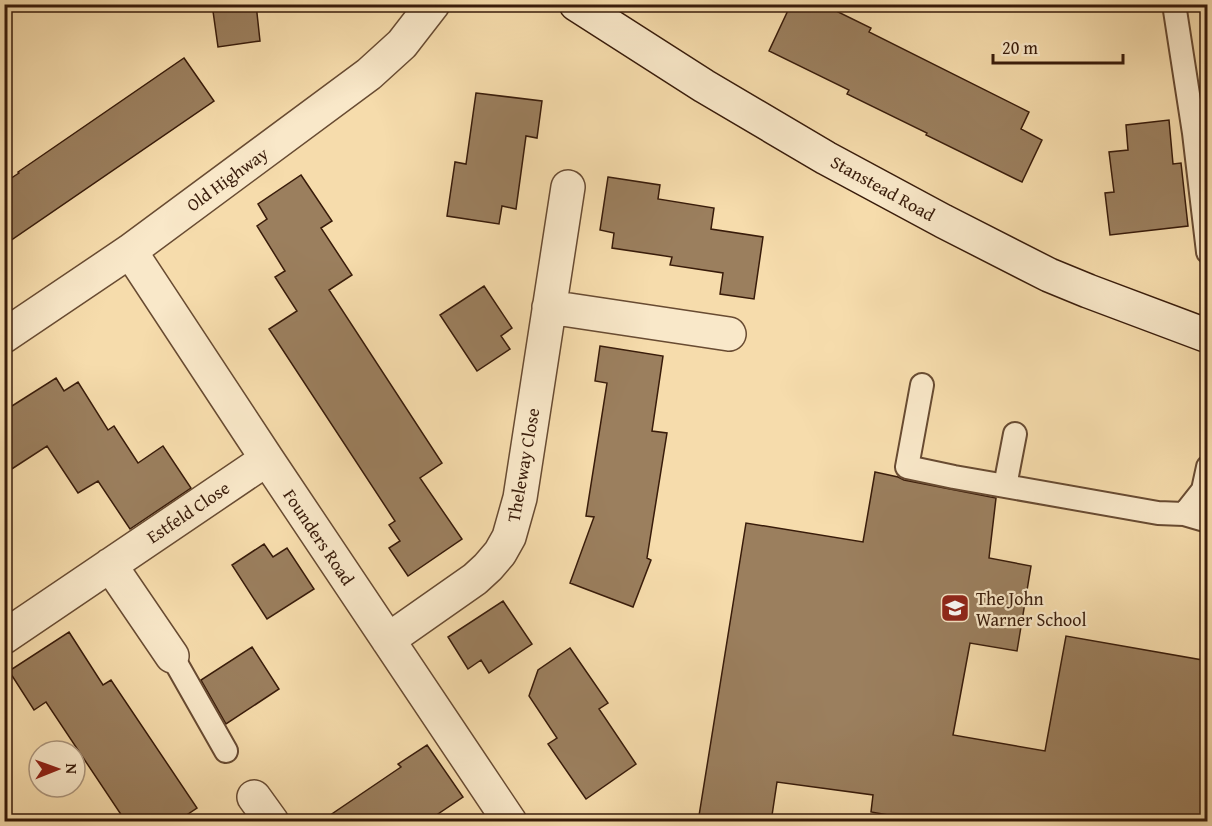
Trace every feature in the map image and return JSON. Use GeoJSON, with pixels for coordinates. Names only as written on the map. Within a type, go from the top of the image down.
{"type":"FeatureCollection","features":[{"type":"Feature","properties":{"kind":"street","name":"Old Highway"},"geometry":{"type":"LineString","coordinates":[[4,336],[130,251],[369,74],[402,44],[434,4]]}},
{"type":"Feature","properties":{"kind":"street","name":"Stanstead Road"},"geometry":{"type":"LineString","coordinates":[[576,4],[704,86],[826,158],[943,221],[1049,275],[1208,336]]}},
{"type":"Feature","properties":{"kind":"street","name":"Theleway Close"},"geometry":{"type":"LineString","coordinates":[[388,640],[475,579],[500,553],[509,537],[520,498],[568,187]]}},
{"type":"Feature","properties":{"kind":"street","name":"Founders Road"},"geometry":{"type":"LineString","coordinates":[[130,251],[510,822]]}},
{"type":"Feature","properties":{"kind":"street"},"geometry":{"type":"LineString","coordinates":[[549,307],[729,334]]}},
{"type":"Feature","properties":{"kind":"street","name":"Estfeld Close"},"geometry":{"type":"LineString","coordinates":[[4,637],[267,459]]}},
{"type":"Feature","properties":{"kind":"street"},"geometry":{"type":"LineString","coordinates":[[110,566],[172,656]]}},
{"type":"Feature","properties":{"kind":"lane"},"geometry":{"type":"LineString","coordinates":[[1174,4],[1191,112],[1208,252]]}},
{"type":"Feature","properties":{"kind":"lane"},"geometry":{"type":"LineString","coordinates":[[922,385],[907,467],[1158,513],[1184,514],[1208,521]]}},
{"type":"Feature","properties":{"kind":"lane"},"geometry":{"type":"LineString","coordinates":[[1005,486],[1015,434]]}},
{"type":"Feature","properties":{"kind":"lane"},"geometry":{"type":"LineString","coordinates":[[1184,514],[1203,490],[1208,467]]}},
{"type":"Feature","properties":{"kind":"lane"},"geometry":{"type":"LineString","coordinates":[[172,656],[226,751]]}},
{"type":"Feature","properties":{"kind":"building"},"geometry":{"type":"Polygon","coordinates":[[[212,4],[256,4],[260,41],[218,47],[212,4]]]}},
{"type":"Feature","properties":{"kind":"building"},"geometry":{"type":"Polygon","coordinates":[[[791,4],[822,4],[871,28],[869,32],[1029,112],[1021,129],[1042,140],[1022,182],[926,135],[927,133],[847,94],[849,90],[769,51],[791,4]]]}},
{"type":"Feature","properties":{"kind":"building"},"geometry":{"type":"Polygon","coordinates":[[[184,58],[214,101],[4,245],[4,183],[184,58]]]}},
{"type":"Feature","properties":{"kind":"building"},"geometry":{"type":"Polygon","coordinates":[[[476,93],[542,101],[537,138],[526,136],[516,209],[502,206],[499,224],[447,216],[455,162],[466,164],[476,93]]]}},
{"type":"Feature","properties":{"kind":"building"},"geometry":{"type":"Polygon","coordinates":[[[1169,120],[1173,164],[1181,163],[1188,226],[1110,235],[1105,193],[1114,192],[1109,152],[1128,150],[1126,125],[1169,120]]]}},
{"type":"Feature","properties":{"kind":"building"},"geometry":{"type":"Polygon","coordinates":[[[301,175],[332,221],[321,228],[352,275],[329,290],[442,463],[420,478],[462,539],[408,576],[389,548],[400,541],[389,525],[395,521],[269,329],[297,311],[275,277],[285,271],[257,226],[267,219],[258,204],[301,175]]]}},
{"type":"Feature","properties":{"kind":"building"},"geometry":{"type":"Polygon","coordinates":[[[608,177],[660,185],[658,199],[714,208],[711,229],[763,237],[754,299],[720,294],[723,273],[670,265],[672,257],[612,248],[614,233],[600,230],[608,177]]]}},
{"type":"Feature","properties":{"kind":"building"},"geometry":{"type":"Polygon","coordinates":[[[484,286],[512,328],[501,336],[510,349],[477,371],[440,315],[484,286]]]}},
{"type":"Feature","properties":{"kind":"building"},"geometry":{"type":"Polygon","coordinates":[[[600,346],[663,356],[652,431],[667,433],[647,558],[651,560],[633,607],[570,583],[594,517],[586,516],[607,383],[595,381],[600,346]]]}},
{"type":"Feature","properties":{"kind":"building"},"geometry":{"type":"Polygon","coordinates":[[[56,378],[64,391],[78,382],[108,430],[114,426],[138,463],[163,446],[191,488],[130,529],[98,481],[78,493],[47,446],[4,474],[4,411],[56,378]]]}},
{"type":"Feature","properties":{"kind":"building"},"geometry":{"type":"Polygon","coordinates":[[[875,472],[996,498],[989,558],[1031,566],[1017,651],[970,643],[953,735],[1045,751],[1066,636],[1208,661],[1208,822],[928,822],[871,812],[873,795],[777,782],[771,822],[698,822],[746,523],[863,542],[875,472]]]}},
{"type":"Feature","properties":{"kind":"building"},"geometry":{"type":"Polygon","coordinates":[[[264,544],[273,557],[287,548],[314,589],[267,619],[232,565],[264,544]]]}},
{"type":"Feature","properties":{"kind":"building"},"geometry":{"type":"Polygon","coordinates":[[[503,601],[532,644],[489,673],[481,660],[468,669],[448,637],[503,601]]]}},
{"type":"Feature","properties":{"kind":"building"},"geometry":{"type":"Polygon","coordinates":[[[69,632],[103,685],[111,680],[197,808],[176,822],[126,822],[87,764],[87,739],[71,739],[46,702],[34,710],[9,671],[69,632]]]}},
{"type":"Feature","properties":{"kind":"building"},"geometry":{"type":"Polygon","coordinates":[[[252,647],[279,689],[226,724],[201,680],[252,647]]]}},
{"type":"Feature","properties":{"kind":"building"},"geometry":{"type":"Polygon","coordinates":[[[570,648],[608,703],[599,709],[636,764],[586,799],[548,744],[557,738],[529,696],[538,670],[570,648]]]}},
{"type":"Feature","properties":{"kind":"building"},"geometry":{"type":"Polygon","coordinates":[[[427,745],[463,797],[426,822],[320,822],[401,767],[398,764],[427,745]]]}},
{"type":"Feature","properties":{"kind":"place","name":"The John Warner School"},"geometry":{"type":"Point","coordinates":[955,608]}}]}
